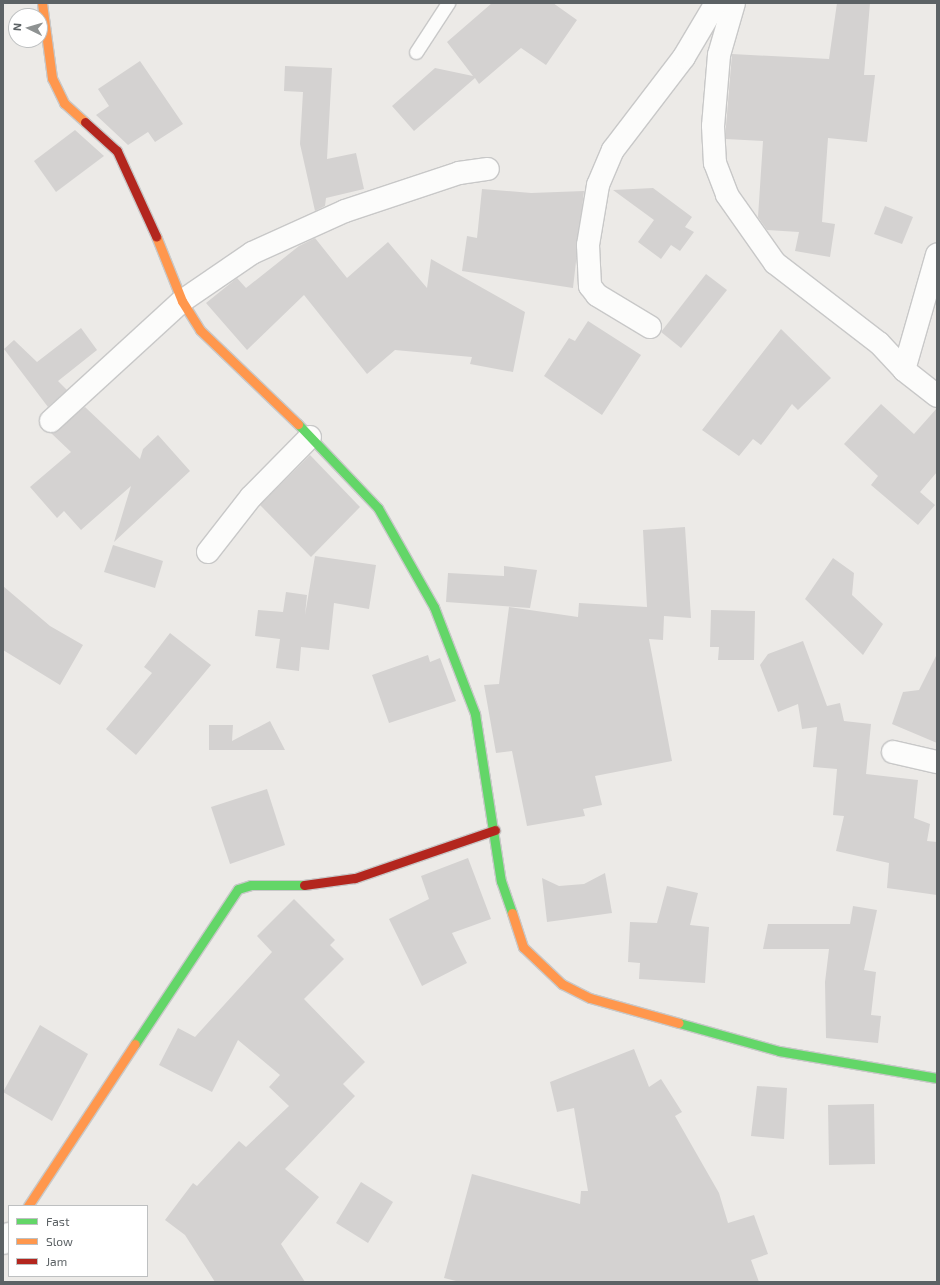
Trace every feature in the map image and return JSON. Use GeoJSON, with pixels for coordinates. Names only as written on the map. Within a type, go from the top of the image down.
{"type":"FeatureCollection","features":[{"type":"Feature","properties":{"kind":"street"},"geometry":{"type":"LineString","coordinates":[[42,3],[52,78],[64,103],[117,151],[173,271],[182,301],[200,330],[271,395],[378,508],[434,607],[475,714],[495,830],[500,881],[523,947],[562,984],[590,998],[733,1040],[937,1078]]}},
{"type":"Feature","properties":{"kind":"street"},"geometry":{"type":"LineString","coordinates":[[650,326],[596,295],[590,286],[588,245],[598,185],[613,150],[684,57],[716,3]]}},
{"type":"Feature","properties":{"kind":"street"},"geometry":{"type":"LineString","coordinates":[[734,3],[719,55],[713,126],[715,163],[728,195],[775,263],[879,343],[904,370],[937,396]]}},
{"type":"Feature","properties":{"kind":"street"},"geometry":{"type":"LineString","coordinates":[[50,421],[182,301],[252,253],[293,233],[459,173],[488,169]]}},
{"type":"Feature","properties":{"kind":"street"},"geometry":{"type":"LineString","coordinates":[[904,370],[937,255]]}},
{"type":"Feature","properties":{"kind":"street"},"geometry":{"type":"LineString","coordinates":[[208,552],[250,497],[310,437]]}},
{"type":"Feature","properties":{"kind":"street"},"geometry":{"type":"LineString","coordinates":[[893,752],[937,762]]}},
{"type":"Feature","properties":{"kind":"street"},"geometry":{"type":"LineString","coordinates":[[29,1205],[238,889],[251,885],[323,884],[355,878],[495,830]]}},
{"type":"Feature","properties":{"kind":"lane"},"geometry":{"type":"LineString","coordinates":[[416,52],[448,3]]}},
{"type":"Feature","properties":{"kind":"building"},"geometry":{"type":"Polygon","coordinates":[[[492,3],[553,3],[577,20],[546,65],[521,48],[479,84],[475,78],[414,131],[392,106],[435,68],[473,76],[447,42],[492,3]]]}},
{"type":"Feature","properties":{"kind":"building"},"geometry":{"type":"Polygon","coordinates":[[[837,3],[870,3],[864,75],[875,75],[867,142],[828,138],[822,222],[835,224],[830,257],[795,251],[799,232],[767,230],[758,217],[763,141],[726,139],[726,126],[732,54],[829,59],[837,3]]]}},
{"type":"Feature","properties":{"kind":"building"},"geometry":{"type":"Polygon","coordinates":[[[140,61],[183,124],[155,142],[148,132],[128,145],[96,115],[109,106],[98,89],[140,61]]]}},
{"type":"Feature","properties":{"kind":"building"},"geometry":{"type":"Polygon","coordinates":[[[285,66],[332,68],[327,159],[356,153],[364,189],[326,198],[325,206],[315,211],[300,144],[303,92],[284,91],[285,66]]]}},
{"type":"Feature","properties":{"kind":"building"},"geometry":{"type":"Polygon","coordinates":[[[75,130],[104,156],[56,192],[34,161],[75,130]]]}},
{"type":"Feature","properties":{"kind":"building"},"geometry":{"type":"Polygon","coordinates":[[[653,188],[692,217],[685,227],[694,232],[680,251],[671,245],[661,259],[638,242],[654,220],[613,190],[653,188]]]}},
{"type":"Feature","properties":{"kind":"building"},"geometry":{"type":"Polygon","coordinates":[[[482,189],[531,193],[584,191],[573,288],[462,271],[467,236],[477,238],[482,189]]]}},
{"type":"Feature","properties":{"kind":"building"},"geometry":{"type":"Polygon","coordinates":[[[885,206],[913,217],[902,244],[874,234],[885,206]]]}},
{"type":"Feature","properties":{"kind":"building"},"geometry":{"type":"Polygon","coordinates":[[[315,238],[347,278],[388,242],[427,288],[431,259],[525,312],[513,372],[470,364],[472,357],[395,350],[367,374],[304,295],[247,350],[206,303],[237,278],[246,288],[299,246],[315,238]]]}},
{"type":"Feature","properties":{"kind":"building"},"geometry":{"type":"Polygon","coordinates":[[[706,274],[727,290],[681,348],[661,332],[706,274]]]}},
{"type":"Feature","properties":{"kind":"building"},"geometry":{"type":"Polygon","coordinates":[[[588,321],[641,355],[602,415],[544,376],[569,338],[575,341],[588,321]]]}},
{"type":"Feature","properties":{"kind":"building"},"geometry":{"type":"Polygon","coordinates":[[[81,328],[97,350],[58,381],[67,390],[48,407],[4,349],[14,340],[37,362],[81,328]]]}},
{"type":"Feature","properties":{"kind":"building"},"geometry":{"type":"Polygon","coordinates":[[[781,329],[831,378],[798,410],[792,404],[761,445],[753,439],[739,456],[702,430],[781,329]]]}},
{"type":"Feature","properties":{"kind":"building"},"geometry":{"type":"Polygon","coordinates":[[[881,404],[914,434],[937,408],[937,472],[920,492],[935,505],[918,525],[871,485],[878,476],[844,444],[881,404]]]}},
{"type":"Feature","properties":{"kind":"building"},"geometry":{"type":"Polygon","coordinates":[[[85,407],[140,459],[143,449],[158,435],[190,471],[114,542],[131,486],[81,530],[64,511],[57,518],[30,487],[71,452],[51,433],[85,407]]]}},
{"type":"Feature","properties":{"kind":"building"},"geometry":{"type":"Polygon","coordinates":[[[310,455],[360,507],[311,557],[260,505],[310,455]]]}},
{"type":"Feature","properties":{"kind":"building"},"geometry":{"type":"Polygon","coordinates":[[[685,527],[691,618],[664,616],[663,640],[649,639],[672,761],[595,776],[602,805],[583,809],[585,816],[527,826],[512,751],[496,753],[484,685],[499,684],[509,607],[578,617],[579,603],[647,607],[643,530],[685,527]]]}},
{"type":"Feature","properties":{"kind":"building"},"geometry":{"type":"Polygon","coordinates":[[[113,545],[163,561],[155,588],[104,572],[113,545]]]}},
{"type":"Feature","properties":{"kind":"building"},"geometry":{"type":"Polygon","coordinates":[[[315,556],[376,565],[369,609],[334,603],[329,650],[301,647],[299,671],[276,668],[280,639],[255,636],[258,610],[283,612],[286,592],[307,595],[305,615],[315,556]]]}},
{"type":"Feature","properties":{"kind":"building"},"geometry":{"type":"Polygon","coordinates":[[[833,558],[854,573],[852,595],[883,624],[863,655],[805,599],[833,558]]]}},
{"type":"Feature","properties":{"kind":"building"},"geometry":{"type":"Polygon","coordinates":[[[504,566],[537,570],[530,608],[446,602],[448,573],[504,576],[504,566]]]}},
{"type":"Feature","properties":{"kind":"building"},"geometry":{"type":"Polygon","coordinates":[[[3,586],[50,626],[83,645],[60,685],[3,650],[3,586]]]}},
{"type":"Feature","properties":{"kind":"building"},"geometry":{"type":"Polygon","coordinates":[[[711,610],[755,611],[754,660],[718,660],[719,647],[710,647],[711,610]]]}},
{"type":"Feature","properties":{"kind":"building"},"geometry":{"type":"Polygon","coordinates":[[[170,633],[211,665],[136,755],[106,729],[152,673],[144,667],[170,633]]]}},
{"type":"Feature","properties":{"kind":"building"},"geometry":{"type":"Polygon","coordinates":[[[803,641],[827,706],[840,703],[844,721],[871,724],[866,774],[918,780],[914,818],[930,824],[927,841],[937,842],[937,895],[887,888],[889,863],[836,851],[844,816],[833,815],[837,769],[813,767],[817,727],[802,729],[798,704],[778,712],[760,665],[768,654],[803,641]]]}},
{"type":"Feature","properties":{"kind":"building"},"geometry":{"type":"Polygon","coordinates":[[[937,654],[937,743],[892,724],[903,692],[919,690],[937,654]]]}},
{"type":"Feature","properties":{"kind":"building"},"geometry":{"type":"Polygon","coordinates":[[[428,655],[430,662],[440,658],[456,701],[389,723],[372,675],[428,655]]]}},
{"type":"Feature","properties":{"kind":"building"},"geometry":{"type":"Polygon","coordinates":[[[270,721],[285,750],[209,750],[209,725],[233,725],[232,741],[270,721]]]}},
{"type":"Feature","properties":{"kind":"building"},"geometry":{"type":"Polygon","coordinates":[[[267,789],[285,845],[230,864],[211,807],[267,789]]]}},
{"type":"Feature","properties":{"kind":"building"},"geometry":{"type":"Polygon","coordinates":[[[468,858],[491,919],[452,933],[467,963],[422,986],[389,919],[429,899],[421,876],[468,858]]]}},
{"type":"Feature","properties":{"kind":"building"},"geometry":{"type":"Polygon","coordinates":[[[605,873],[612,913],[547,922],[542,878],[559,886],[584,884],[605,873]]]}},
{"type":"Feature","properties":{"kind":"building"},"geometry":{"type":"Polygon","coordinates":[[[667,886],[698,893],[690,925],[709,927],[705,983],[639,979],[640,963],[628,962],[630,922],[657,923],[667,886]]]}},
{"type":"Feature","properties":{"kind":"building"},"geometry":{"type":"Polygon","coordinates":[[[294,899],[335,940],[330,945],[344,959],[304,999],[365,1062],[343,1084],[355,1096],[285,1169],[319,1197],[281,1244],[305,1282],[215,1282],[185,1235],[165,1220],[193,1183],[197,1186],[239,1141],[246,1147],[289,1106],[269,1087],[280,1075],[238,1040],[212,1092],[159,1065],[178,1028],[195,1037],[272,952],[257,936],[294,899]]]}},
{"type":"Feature","properties":{"kind":"building"},"geometry":{"type":"Polygon","coordinates":[[[853,906],[877,910],[864,970],[876,972],[871,1015],[881,1016],[878,1043],[826,1038],[825,982],[829,949],[763,949],[768,924],[850,924],[853,906]]]}},
{"type":"Feature","properties":{"kind":"building"},"geometry":{"type":"Polygon","coordinates":[[[40,1025],[88,1054],[52,1121],[3,1092],[40,1025]]]}},
{"type":"Feature","properties":{"kind":"building"},"geometry":{"type":"Polygon","coordinates":[[[634,1049],[649,1087],[661,1079],[682,1112],[675,1116],[719,1193],[728,1223],[754,1215],[768,1254],[751,1260],[759,1282],[460,1282],[444,1278],[472,1174],[580,1204],[581,1191],[588,1191],[574,1108],[557,1112],[550,1082],[634,1049]]]}},
{"type":"Feature","properties":{"kind":"building"},"geometry":{"type":"Polygon","coordinates":[[[757,1086],[787,1088],[784,1139],[751,1136],[757,1086]]]}},
{"type":"Feature","properties":{"kind":"building"},"geometry":{"type":"Polygon","coordinates":[[[874,1104],[875,1164],[829,1165],[828,1105],[874,1104]]]}},
{"type":"Feature","properties":{"kind":"building"},"geometry":{"type":"Polygon","coordinates":[[[361,1182],[393,1202],[368,1243],[336,1223],[361,1182]]]}},
{"type":"Feature","properties":{"kind":"traffic: fast"},"geometry":{"type":"LineString","coordinates":[[298,424],[378,508],[434,607],[475,714],[501,881],[512,913]]}},
{"type":"Feature","properties":{"kind":"traffic: fast"},"geometry":{"type":"LineString","coordinates":[[135,1044],[238,889],[251,885],[304,885]]}},
{"type":"Feature","properties":{"kind":"traffic: fast"},"geometry":{"type":"LineString","coordinates":[[679,1023],[779,1051],[937,1078]]}},
{"type":"Feature","properties":{"kind":"traffic: slow"},"geometry":{"type":"LineString","coordinates":[[42,3],[52,78],[64,103],[85,122]]}},
{"type":"Feature","properties":{"kind":"traffic: slow"},"geometry":{"type":"LineString","coordinates":[[156,236],[182,301],[200,330],[298,424]]}},
{"type":"Feature","properties":{"kind":"traffic: slow"},"geometry":{"type":"LineString","coordinates":[[512,913],[523,947],[562,984],[590,998],[679,1023]]}},
{"type":"Feature","properties":{"kind":"traffic: slow"},"geometry":{"type":"LineString","coordinates":[[29,1205],[135,1044]]}},
{"type":"Feature","properties":{"kind":"traffic: jam"},"geometry":{"type":"LineString","coordinates":[[85,122],[117,151],[156,236]]}},
{"type":"Feature","properties":{"kind":"traffic: jam"},"geometry":{"type":"LineString","coordinates":[[304,885],[355,878],[495,830]]}}]}
